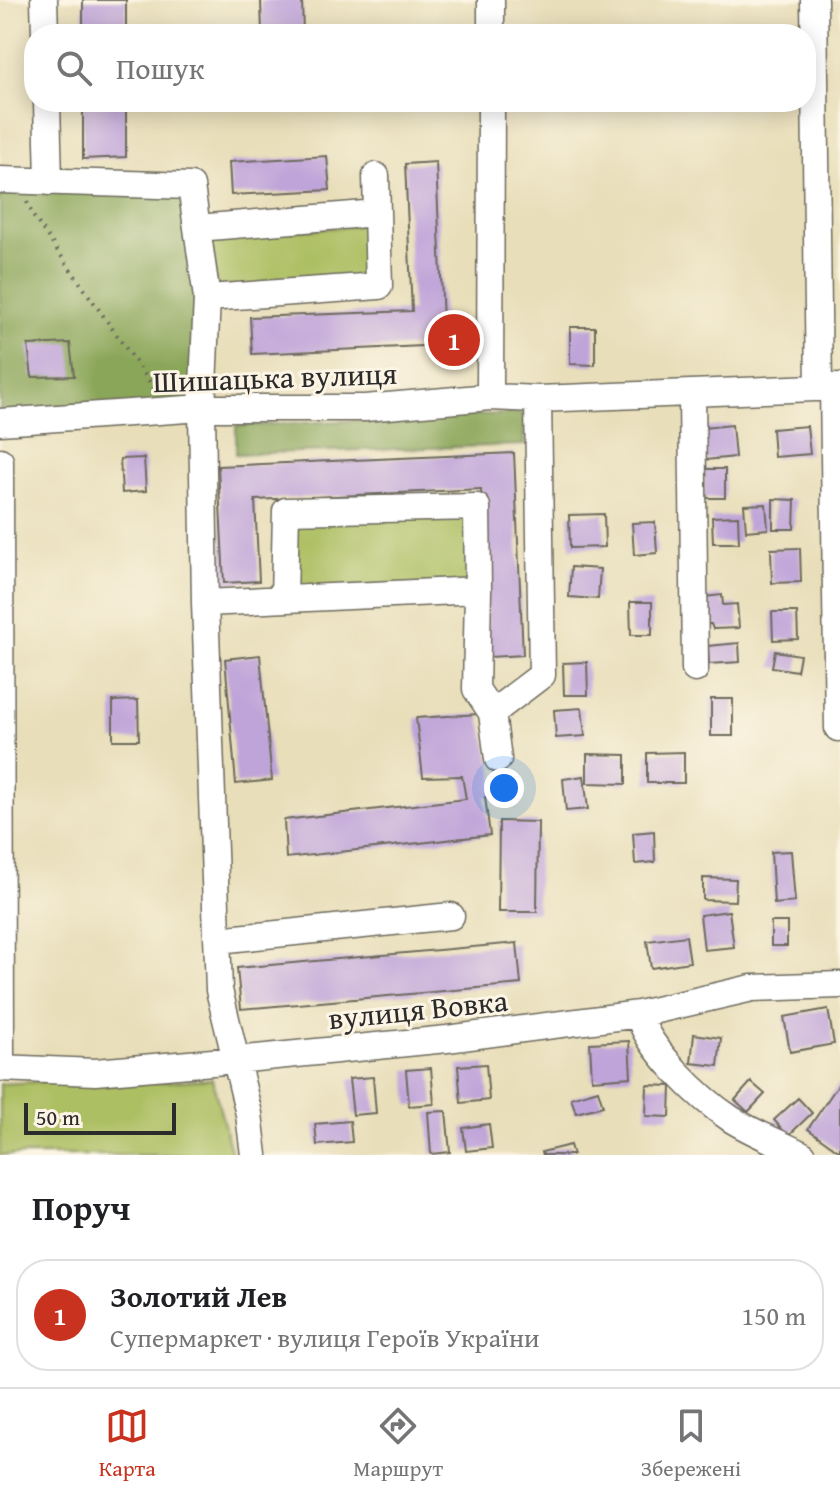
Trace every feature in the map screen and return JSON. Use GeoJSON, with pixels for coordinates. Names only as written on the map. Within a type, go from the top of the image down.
{"type":"FeatureCollection","features":[{"type":"Feature","properties":{"kind":"street"},"geometry":{"type":"LineString","coordinates":[[44,0],[45,24]]}},
{"type":"Feature","properties":{"kind":"street"},"geometry":{"type":"LineString","coordinates":[[491,0],[491,24]]}},
{"type":"Feature","properties":{"kind":"street"},"geometry":{"type":"LineString","coordinates":[[814,0],[815,24]]}},
{"type":"Feature","properties":{"kind":"street"},"geometry":{"type":"LineString","coordinates":[[816,46],[831,387],[838,728]]}},
{"type":"Feature","properties":{"kind":"street"},"geometry":{"type":"LineString","coordinates":[[47,112],[49,182]]}},
{"type":"Feature","properties":{"kind":"street"},"geometry":{"type":"LineString","coordinates":[[490,397],[491,112]]}},
{"type":"Feature","properties":{"kind":"street"},"geometry":{"type":"LineString","coordinates":[[207,298],[379,286],[376,176]]}},
{"type":"Feature","properties":{"kind":"street"},"geometry":{"type":"LineString","coordinates":[[9,181],[191,186],[207,298],[202,408],[205,603],[219,990],[249,1114],[254,1155]]}},
{"type":"Feature","properties":{"kind":"street"},"geometry":{"type":"LineString","coordinates":[[197,228],[377,213]]}},
{"type":"Feature","properties":{"kind":"street","name":"Шишацька вулиця"},"geometry":{"type":"LineString","coordinates":[[0,422],[202,408],[365,408],[490,397],[538,399],[831,387]]}},
{"type":"Feature","properties":{"kind":"street"},"geometry":{"type":"LineString","coordinates":[[692,393],[695,669]]}},
{"type":"Feature","properties":{"kind":"street"},"geometry":{"type":"LineString","coordinates":[[492,713],[542,675],[538,399]]}},
{"type":"Feature","properties":{"kind":"street"},"geometry":{"type":"LineString","coordinates":[[0,461],[1,1068]]}},
{"type":"Feature","properties":{"kind":"street"},"geometry":{"type":"LineString","coordinates":[[284,599],[286,511],[477,507],[476,689],[492,713],[498,759]]}},
{"type":"Feature","properties":{"kind":"street"},"geometry":{"type":"LineString","coordinates":[[205,603],[478,590]]}},
{"type":"Feature","properties":{"kind":"street"},"geometry":{"type":"LineString","coordinates":[[218,940],[451,916]]}},
{"type":"Feature","properties":{"kind":"street","name":"вулиця Вовка"},"geometry":{"type":"LineString","coordinates":[[1,1068],[95,1072],[236,1060],[447,1039],[639,1014],[752,988],[840,985]]}},
{"type":"Feature","properties":{"kind":"street"},"geometry":{"type":"LineString","coordinates":[[639,1014],[643,1031],[656,1051],[730,1118],[803,1155]]}},
{"type":"Feature","properties":{"kind":"path"},"geometry":{"type":"LineString","coordinates":[[9,181],[154,388]]}},
{"type":"Feature","properties":{"kind":"green space"},"geometry":{"type":"Polygon","coordinates":[[[0,181],[191,186],[202,408],[0,422],[0,181]]]}},
{"type":"Feature","properties":{"kind":"green space"},"geometry":{"type":"Polygon","coordinates":[[[366,225],[363,281],[217,289],[211,238],[366,225]]]}},
{"type":"Feature","properties":{"kind":"green space"},"geometry":{"type":"Polygon","coordinates":[[[524,413],[524,445],[236,454],[236,426],[524,413]]]}},
{"type":"Feature","properties":{"kind":"green space"},"geometry":{"type":"Polygon","coordinates":[[[470,515],[470,584],[289,593],[291,518],[470,515]]]}},
{"type":"Feature","properties":{"kind":"green space"},"geometry":{"type":"Polygon","coordinates":[[[212,1079],[232,1155],[0,1155],[0,1084],[68,1080],[114,1085],[212,1079]]]}},
{"type":"Feature","properties":{"kind":"building"},"geometry":{"type":"Polygon","coordinates":[[[83,0],[126,0],[126,24],[83,24],[83,0]]]}},
{"type":"Feature","properties":{"kind":"building"},"geometry":{"type":"Polygon","coordinates":[[[261,0],[302,0],[303,24],[262,24],[261,0]]]}},
{"type":"Feature","properties":{"kind":"building"},"geometry":{"type":"Polygon","coordinates":[[[83,112],[126,112],[126,157],[83,159],[83,112]]]}},
{"type":"Feature","properties":{"kind":"building"},"geometry":{"type":"Polygon","coordinates":[[[327,156],[330,190],[231,195],[229,162],[327,156]]]}},
{"type":"Feature","properties":{"kind":"building"},"geometry":{"type":"Polygon","coordinates":[[[436,162],[444,345],[252,354],[250,317],[412,311],[405,164],[436,162]]]}},
{"type":"Feature","properties":{"kind":"building"},"geometry":{"type":"Polygon","coordinates":[[[570,327],[595,327],[595,365],[570,364],[570,327]]]}},
{"type":"Feature","properties":{"kind":"building"},"geometry":{"type":"Polygon","coordinates":[[[70,343],[74,376],[32,377],[28,345],[70,343]]]}},
{"type":"Feature","properties":{"kind":"building"},"geometry":{"type":"Polygon","coordinates":[[[732,425],[735,457],[706,460],[703,428],[732,425]]]}},
{"type":"Feature","properties":{"kind":"building"},"geometry":{"type":"Polygon","coordinates":[[[807,426],[810,454],[774,457],[772,429],[807,426]]]}},
{"type":"Feature","properties":{"kind":"building"},"geometry":{"type":"Polygon","coordinates":[[[514,453],[523,655],[489,657],[481,489],[255,500],[259,581],[224,583],[218,466],[514,453]]]}},
{"type":"Feature","properties":{"kind":"building"},"geometry":{"type":"Polygon","coordinates":[[[144,458],[146,491],[122,493],[120,459],[144,458]]]}},
{"type":"Feature","properties":{"kind":"building"},"geometry":{"type":"Polygon","coordinates":[[[704,469],[725,469],[725,498],[704,498],[704,469]]]}},
{"type":"Feature","properties":{"kind":"building"},"geometry":{"type":"Polygon","coordinates":[[[773,499],[795,500],[794,529],[773,529],[773,499]]]}},
{"type":"Feature","properties":{"kind":"building"},"geometry":{"type":"Polygon","coordinates":[[[766,504],[768,529],[746,531],[744,505],[766,504]]]}},
{"type":"Feature","properties":{"kind":"building"},"geometry":{"type":"Polygon","coordinates":[[[604,514],[605,547],[570,548],[569,515],[604,514]]]}},
{"type":"Feature","properties":{"kind":"building"},"geometry":{"type":"Polygon","coordinates":[[[738,516],[739,543],[713,543],[712,517],[738,516]]]}},
{"type":"Feature","properties":{"kind":"building"},"geometry":{"type":"Polygon","coordinates":[[[655,522],[657,553],[634,555],[632,523],[655,522]]]}},
{"type":"Feature","properties":{"kind":"building"},"geometry":{"type":"Polygon","coordinates":[[[800,548],[801,582],[772,583],[771,549],[800,548]]]}},
{"type":"Feature","properties":{"kind":"building"},"geometry":{"type":"Polygon","coordinates":[[[571,567],[600,569],[598,599],[569,597],[571,567]]]}},
{"type":"Feature","properties":{"kind":"building"},"geometry":{"type":"Polygon","coordinates":[[[722,595],[723,605],[737,604],[739,628],[713,629],[711,624],[705,624],[704,597],[722,595]]]}},
{"type":"Feature","properties":{"kind":"building"},"geometry":{"type":"Polygon","coordinates":[[[630,602],[652,602],[652,635],[631,635],[630,602]]]}},
{"type":"Feature","properties":{"kind":"building"},"geometry":{"type":"Polygon","coordinates":[[[772,612],[797,612],[798,639],[773,640],[772,612]]]}},
{"type":"Feature","properties":{"kind":"building"},"geometry":{"type":"Polygon","coordinates":[[[739,643],[740,662],[709,664],[708,646],[739,643]]]}},
{"type":"Feature","properties":{"kind":"building"},"geometry":{"type":"Polygon","coordinates":[[[775,651],[800,655],[797,671],[772,667],[775,651]]]}},
{"type":"Feature","properties":{"kind":"building"},"geometry":{"type":"Polygon","coordinates":[[[260,655],[272,780],[236,784],[225,659],[260,655]]]}},
{"type":"Feature","properties":{"kind":"building"},"geometry":{"type":"Polygon","coordinates":[[[587,662],[588,695],[564,695],[563,663],[587,662]]]}},
{"type":"Feature","properties":{"kind":"building"},"geometry":{"type":"Polygon","coordinates":[[[711,699],[733,699],[733,736],[711,736],[711,699]]]}},
{"type":"Feature","properties":{"kind":"building"},"geometry":{"type":"Polygon","coordinates":[[[138,700],[139,740],[113,740],[113,701],[138,700]]]}},
{"type":"Feature","properties":{"kind":"building"},"geometry":{"type":"Polygon","coordinates":[[[582,708],[585,736],[556,738],[554,710],[582,708]]]}},
{"type":"Feature","properties":{"kind":"building"},"geometry":{"type":"Polygon","coordinates":[[[479,714],[493,769],[494,797],[485,797],[490,835],[286,858],[284,820],[466,799],[462,776],[423,777],[416,718],[479,714]]]}},
{"type":"Feature","properties":{"kind":"building"},"geometry":{"type":"Polygon","coordinates":[[[684,752],[684,783],[647,783],[647,753],[684,752]]]}},
{"type":"Feature","properties":{"kind":"building"},"geometry":{"type":"Polygon","coordinates":[[[587,754],[626,755],[626,784],[587,783],[587,754]]]}},
{"type":"Feature","properties":{"kind":"building"},"geometry":{"type":"Polygon","coordinates":[[[584,776],[588,809],[566,811],[563,779],[584,776]]]}},
{"type":"Feature","properties":{"kind":"building"},"geometry":{"type":"Polygon","coordinates":[[[499,821],[538,822],[537,912],[498,912],[499,821]]]}},
{"type":"Feature","properties":{"kind":"building"},"geometry":{"type":"Polygon","coordinates":[[[654,831],[655,862],[635,864],[633,833],[654,831]]]}},
{"type":"Feature","properties":{"kind":"building"},"geometry":{"type":"Polygon","coordinates":[[[791,851],[795,902],[774,904],[771,852],[791,851]]]}},
{"type":"Feature","properties":{"kind":"building"},"geometry":{"type":"Polygon","coordinates":[[[703,878],[736,879],[735,901],[703,900],[703,878]]]}},
{"type":"Feature","properties":{"kind":"building"},"geometry":{"type":"Polygon","coordinates":[[[729,911],[734,947],[704,950],[700,915],[729,911]]]}},
{"type":"Feature","properties":{"kind":"building"},"geometry":{"type":"Polygon","coordinates":[[[771,922],[787,922],[787,946],[771,946],[771,922]]]}},
{"type":"Feature","properties":{"kind":"building"},"geometry":{"type":"Polygon","coordinates":[[[686,936],[690,962],[651,968],[647,941],[686,936]]]}},
{"type":"Feature","properties":{"kind":"building"},"geometry":{"type":"Polygon","coordinates":[[[517,943],[521,984],[241,1009],[237,968],[517,943]]]}},
{"type":"Feature","properties":{"kind":"building"},"geometry":{"type":"Polygon","coordinates":[[[828,1009],[834,1044],[790,1052],[784,1017],[828,1009]]]}},
{"type":"Feature","properties":{"kind":"building"},"geometry":{"type":"Polygon","coordinates":[[[694,1034],[721,1038],[718,1066],[691,1063],[694,1034]]]}},
{"type":"Feature","properties":{"kind":"building"},"geometry":{"type":"Polygon","coordinates":[[[629,1041],[631,1077],[592,1080],[590,1043],[629,1041]]]}},
{"type":"Feature","properties":{"kind":"building"},"geometry":{"type":"Polygon","coordinates":[[[486,1064],[489,1100],[461,1103],[458,1066],[486,1064]]]}},
{"type":"Feature","properties":{"kind":"building"},"geometry":{"type":"Polygon","coordinates":[[[431,1068],[434,1104],[409,1106],[406,1070],[431,1068]]]}},
{"type":"Feature","properties":{"kind":"building"},"geometry":{"type":"Polygon","coordinates":[[[373,1077],[376,1113],[353,1115],[349,1079],[373,1077]]]}},
{"type":"Feature","properties":{"kind":"building"},"geometry":{"type":"Polygon","coordinates":[[[751,1082],[765,1094],[748,1112],[735,1100],[751,1082]]]}},
{"type":"Feature","properties":{"kind":"building"},"geometry":{"type":"Polygon","coordinates":[[[840,1082],[840,1152],[808,1129],[840,1082]]]}},
{"type":"Feature","properties":{"kind":"building"},"geometry":{"type":"Polygon","coordinates":[[[647,1085],[671,1086],[670,1117],[646,1116],[647,1085]]]}},
{"type":"Feature","properties":{"kind":"building"},"geometry":{"type":"Polygon","coordinates":[[[598,1090],[603,1106],[576,1113],[571,1098],[598,1090]]]}},
{"type":"Feature","properties":{"kind":"building"},"geometry":{"type":"Polygon","coordinates":[[[798,1098],[812,1113],[788,1136],[774,1120],[798,1098]]]}},
{"type":"Feature","properties":{"kind":"building"},"geometry":{"type":"Polygon","coordinates":[[[446,1111],[450,1152],[431,1154],[428,1112],[446,1111]]]}},
{"type":"Feature","properties":{"kind":"building"},"geometry":{"type":"Polygon","coordinates":[[[350,1121],[352,1142],[317,1145],[315,1124],[350,1121]]]}},
{"type":"Feature","properties":{"kind":"building"},"geometry":{"type":"Polygon","coordinates":[[[489,1124],[492,1148],[466,1151],[463,1128],[489,1124]]]}},
{"type":"Feature","properties":{"kind":"building"},"geometry":{"type":"Polygon","coordinates":[[[570,1145],[573,1155],[543,1155],[542,1152],[570,1145]]]}},
{"type":"Feature","properties":{"kind":"place","name":"Золотий Лев"},"geometry":{"type":"Point","coordinates":[454,340]}}]}
